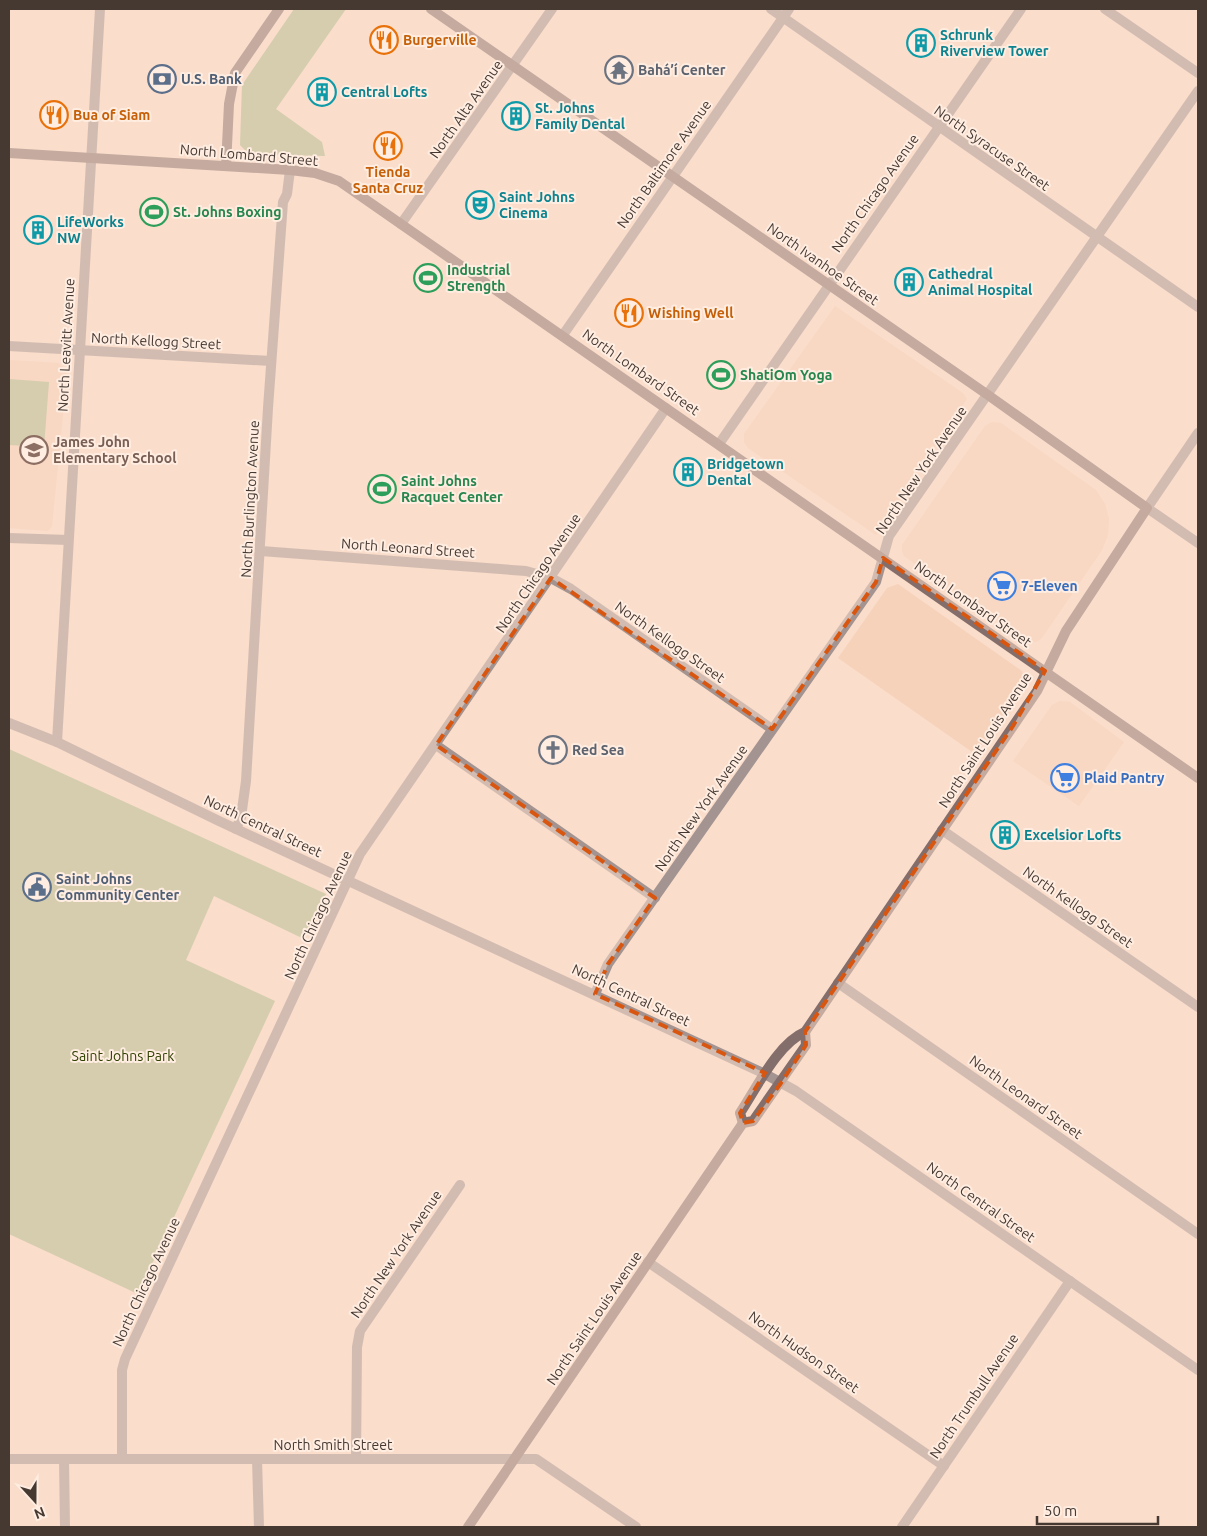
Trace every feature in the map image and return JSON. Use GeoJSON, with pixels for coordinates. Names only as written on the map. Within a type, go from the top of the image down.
{"type":"FeatureCollection","features":[{"type":"Feature","properties":{"kind":"main road"},"geometry":{"type":"LineString","coordinates":[[226,166],[229,104],[235,73],[279,9]]}},
{"type":"Feature","properties":{"kind":"main road","name":"North Ivanhoe Street"},"geometry":{"type":"LineString","coordinates":[[431,9],[988,394],[1147,508]]}},
{"type":"Feature","properties":{"kind":"main road","name":"North Lombard Street"},"geometry":{"type":"LineString","coordinates":[[9,152],[290,170],[315,173],[339,181],[1198,778]]}},
{"type":"Feature","properties":{"kind":"main road","name":"North Saint Louis Avenue"},"geometry":{"type":"LineString","coordinates":[[468,1527],[742,1123],[740,1113],[765,1074],[793,1037],[805,1032],[1037,690],[1066,631],[1147,508]]}},
{"type":"Feature","properties":{"kind":"main road","name":"North Saint Louis Avenue"},"geometry":{"type":"LineString","coordinates":[[742,1123],[753,1121],[781,1083],[806,1045],[805,1032]]}},
{"type":"Feature","properties":{"kind":"street","name":"North Leavitt Avenue"},"geometry":{"type":"LineString","coordinates":[[57,742],[100,9]]}},
{"type":"Feature","properties":{"kind":"street","name":"North Alta Avenue"},"geometry":{"type":"LineString","coordinates":[[401,224],[552,9]]}},
{"type":"Feature","properties":{"kind":"street","name":"North Syracuse Street"},"geometry":{"type":"LineString","coordinates":[[772,9],[786,13],[938,127],[1198,307]]}},
{"type":"Feature","properties":{"kind":"street","name":"North Chicago Avenue"},"geometry":{"type":"LineString","coordinates":[[719,444],[1021,9]]}},
{"type":"Feature","properties":{"kind":"street"},"geometry":{"type":"LineString","coordinates":[[1106,9],[1198,73]]}},
{"type":"Feature","properties":{"kind":"street","name":"North Baltimore Avenue"},"geometry":{"type":"LineString","coordinates":[[563,335],[786,13]]}},
{"type":"Feature","properties":{"kind":"street","name":"North New York Avenue"},"geometry":{"type":"LineString","coordinates":[[595,994],[608,964],[876,582],[889,536],[1198,91]]}},
{"type":"Feature","properties":{"kind":"street","name":"North Burlington Avenue"},"geometry":{"type":"LineString","coordinates":[[236,829],[241,817],[246,781],[271,362],[283,202],[287,194],[290,170]]}},
{"type":"Feature","properties":{"kind":"street","name":"North Kellogg Street"},"geometry":{"type":"LineString","coordinates":[[9,346],[271,362]]}},
{"type":"Feature","properties":{"kind":"street","name":"North Chicago Avenue"},"geometry":{"type":"LineString","coordinates":[[122,1459],[122,1370],[125,1359],[350,881],[360,854],[666,408]]}},
{"type":"Feature","properties":{"kind":"street","name":"North Saint Louis Avenue"},"geometry":{"type":"LineString","coordinates":[[1147,508],[1198,433]]}},
{"type":"Feature","properties":{"kind":"street","name":"North Ivanhoe Street"},"geometry":{"type":"LineString","coordinates":[[1147,508],[1198,543]]}},
{"type":"Feature","properties":{"kind":"street"},"geometry":{"type":"LineString","coordinates":[[9,538],[68,540]]}},
{"type":"Feature","properties":{"kind":"street","name":"North Leonard Street"},"geometry":{"type":"LineString","coordinates":[[261,551],[526,570],[551,578]]}},
{"type":"Feature","properties":{"kind":"street","name":"North Kellogg Street"},"geometry":{"type":"LineString","coordinates":[[551,578],[571,589],[772,729]]}},
{"type":"Feature","properties":{"kind":"street","name":"North Central Street"},"geometry":{"type":"LineString","coordinates":[[9,723],[57,742],[236,829],[765,1074],[781,1083],[1198,1370]]}},
{"type":"Feature","properties":{"kind":"street"},"geometry":{"type":"LineString","coordinates":[[436,745],[655,898]]}},
{"type":"Feature","properties":{"kind":"street","name":"North Kellogg Street"},"geometry":{"type":"LineString","coordinates":[[942,830],[1198,1008]]}},
{"type":"Feature","properties":{"kind":"street","name":"North Leonard Street"},"geometry":{"type":"LineString","coordinates":[[838,983],[1198,1234]]}},
{"type":"Feature","properties":{"kind":"street","name":"North New York Avenue"},"geometry":{"type":"LineString","coordinates":[[356,1458],[356,1347],[360,1331],[460,1185]]}},
{"type":"Feature","properties":{"kind":"street","name":"North Hudson Street"},"geometry":{"type":"LineString","coordinates":[[648,1262],[944,1466]]}},
{"type":"Feature","properties":{"kind":"street","name":"North Trumbull Avenue"},"geometry":{"type":"LineString","coordinates":[[902,1527],[1070,1281]]}},
{"type":"Feature","properties":{"kind":"street","name":"North Smith Street"},"geometry":{"type":"LineString","coordinates":[[9,1459],[536,1459],[636,1527]]}},
{"type":"Feature","properties":{"kind":"street"},"geometry":{"type":"LineString","coordinates":[[64,1459],[65,1527]]}},
{"type":"Feature","properties":{"kind":"street"},"geometry":{"type":"LineString","coordinates":[[257,1459],[259,1527]]}},
{"type":"Feature","properties":{"kind":"highlighted area"},"geometry":{"type":"Polygon","coordinates":[[[883,558],[1045,671],[1013,726],[805,1032],[806,1045],[781,1083],[753,1121],[743,1123],[740,1113],[765,1073],[595,994],[608,964],[655,898],[436,745],[551,578],[772,729],[876,582],[883,558]]]}},
{"type":"Feature","properties":{"kind":"shaded area"},"geometry":{"type":"Polygon","coordinates":[[[835,306],[963,393],[967,399],[876,535],[748,448],[744,442],[744,434],[835,306]]]}},
{"type":"Feature","properties":{"kind":"shaded area","name":"James John Elementary School"},"geometry":{"type":"Polygon","coordinates":[[[9,360],[59,363],[67,374],[52,526],[48,531],[9,528],[9,360]]]}},
{"type":"Feature","properties":{"kind":"shaded area"},"geometry":{"type":"Polygon","coordinates":[[[992,422],[1001,423],[1096,490],[1105,504],[1109,519],[1108,535],[1102,550],[1042,638],[1036,642],[1025,640],[904,556],[902,551],[902,545],[985,426],[992,422]]]}},
{"type":"Feature","properties":{"kind":"shaded area"},"geometry":{"type":"Polygon","coordinates":[[[898,584],[1022,671],[1024,682],[1022,687],[975,754],[838,658],[887,588],[898,584]]]}},
{"type":"Feature","properties":{"kind":"shaded area"},"geometry":{"type":"Polygon","coordinates":[[[1060,701],[1070,702],[1124,742],[1079,806],[1013,761],[1052,705],[1060,701]]]}},
{"type":"Feature","properties":{"kind":"green space"},"geometry":{"type":"Polygon","coordinates":[[[294,9],[346,9],[276,109],[322,142],[325,156],[249,154],[240,145],[242,85],[294,9]]]}},
{"type":"Feature","properties":{"kind":"green space"},"geometry":{"type":"Polygon","coordinates":[[[9,379],[49,382],[44,447],[9,445],[9,379]]]}},
{"type":"Feature","properties":{"kind":"green space","name":"Saint Johns Park"},"geometry":{"type":"Polygon","coordinates":[[[9,749],[326,894],[304,939],[214,896],[186,960],[275,1001],[138,1294],[9,1234],[9,749]]]}},
{"type":"Feature","properties":{"kind":"place","name":"Burgerville"},"geometry":{"type":"Point","coordinates":[384,40]}},
{"type":"Feature","properties":{"kind":"place","name":"Schrunk Riverview Tower"},"geometry":{"type":"Point","coordinates":[921,43]}},
{"type":"Feature","properties":{"kind":"place","name":"Bahá’í Center"},"geometry":{"type":"Point","coordinates":[619,70]}},
{"type":"Feature","properties":{"kind":"place","name":"U.S. Bank"},"geometry":{"type":"Point","coordinates":[162,79]}},
{"type":"Feature","properties":{"kind":"place","name":"Central Lofts"},"geometry":{"type":"Point","coordinates":[322,92]}},
{"type":"Feature","properties":{"kind":"place","name":"Bua of Siam"},"geometry":{"type":"Point","coordinates":[54,115]}},
{"type":"Feature","properties":{"kind":"place","name":"St. Johns Family Dental"},"geometry":{"type":"Point","coordinates":[516,116]}},
{"type":"Feature","properties":{"kind":"place","name":"Tienda Santa Cruz"},"geometry":{"type":"Point","coordinates":[388,146]}},
{"type":"Feature","properties":{"kind":"place","name":"Saint Johns Cinema"},"geometry":{"type":"Point","coordinates":[480,205]}},
{"type":"Feature","properties":{"kind":"place","name":"St. Johns Boxing"},"geometry":{"type":"Point","coordinates":[154,212]}},
{"type":"Feature","properties":{"kind":"place","name":"LifeWorks NW"},"geometry":{"type":"Point","coordinates":[38,230]}},
{"type":"Feature","properties":{"kind":"place","name":"Industrial Strength"},"geometry":{"type":"Point","coordinates":[428,278]}},
{"type":"Feature","properties":{"kind":"place","name":"Cathedral Animal Hospital"},"geometry":{"type":"Point","coordinates":[909,282]}},
{"type":"Feature","properties":{"kind":"place","name":"Wishing Well"},"geometry":{"type":"Point","coordinates":[629,313]}},
{"type":"Feature","properties":{"kind":"place","name":"ShatiOm Yoga"},"geometry":{"type":"Point","coordinates":[721,375]}},
{"type":"Feature","properties":{"kind":"place","name":"James John Elementary School"},"geometry":{"type":"Point","coordinates":[34,450]}},
{"type":"Feature","properties":{"kind":"place","name":"Bridgetown Dental"},"geometry":{"type":"Point","coordinates":[688,472]}},
{"type":"Feature","properties":{"kind":"place","name":"Saint Johns Racquet Center"},"geometry":{"type":"Point","coordinates":[382,489]}},
{"type":"Feature","properties":{"kind":"place","name":"7-Eleven"},"geometry":{"type":"Point","coordinates":[1002,586]}},
{"type":"Feature","properties":{"kind":"place","name":"Red Sea"},"geometry":{"type":"Point","coordinates":[553,750]}},
{"type":"Feature","properties":{"kind":"place","name":"Plaid Pantry"},"geometry":{"type":"Point","coordinates":[1065,778]}},
{"type":"Feature","properties":{"kind":"place","name":"Excelsior Lofts"},"geometry":{"type":"Point","coordinates":[1005,835]}},
{"type":"Feature","properties":{"kind":"place","name":"Saint Johns Community Center"},"geometry":{"type":"Point","coordinates":[37,887]}}]}
